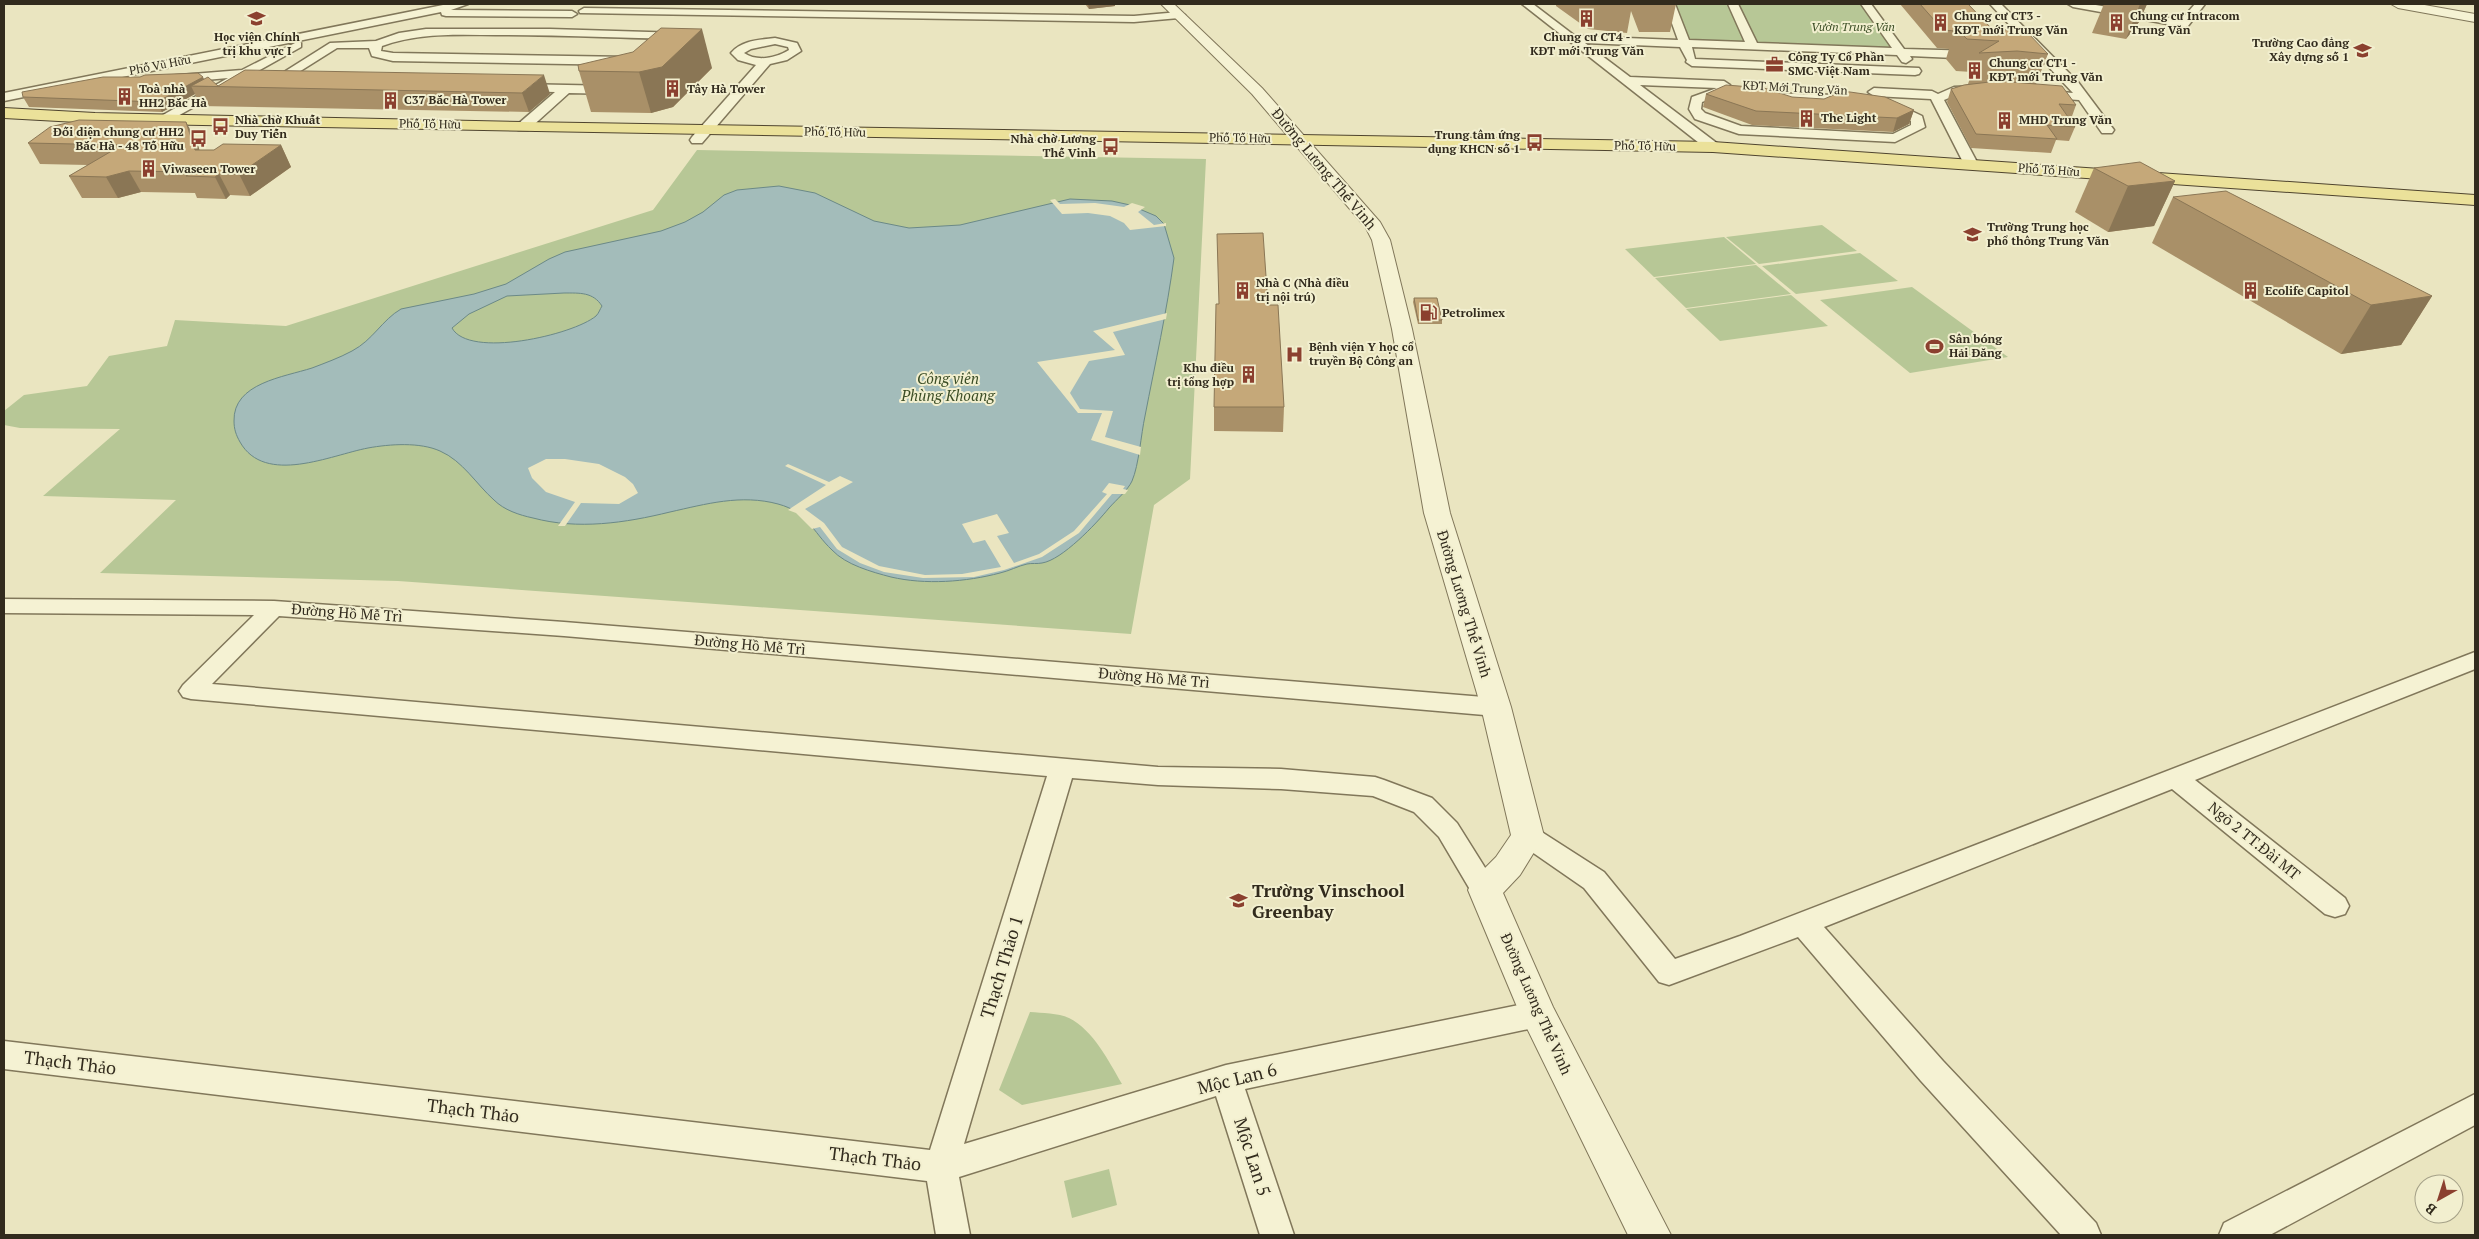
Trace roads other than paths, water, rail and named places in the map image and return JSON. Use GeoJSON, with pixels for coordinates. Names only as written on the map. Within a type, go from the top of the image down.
{"type":"FeatureCollection","features":[{"type":"Feature","properties":{"kind":"main road","name":"Phố Tố Hữu"},"geometry":{"type":"LineString","coordinates":[[4,113],[95,118],[523,127],[694,135]]}},
{"type":"Feature","properties":{"kind":"main road"},"geometry":{"type":"LineString","coordinates":[[4,120],[95,118]]}},
{"type":"Feature","properties":{"kind":"main road"},"geometry":{"type":"LineString","coordinates":[[4,126],[71,130]]}},
{"type":"Feature","properties":{"kind":"main road","name":"Phố Tố Hữu"},"geometry":{"type":"LineString","coordinates":[[45,131],[694,135],[1305,145],[1713,148],[1803,152],[2475,211]]}},
{"type":"Feature","properties":{"kind":"main road","name":"Phố Tố Hữu"},"geometry":{"type":"LineString","coordinates":[[1305,145],[1977,168],[2475,200]]}},
{"type":"Feature","properties":{"kind":"street","name":"Phố Vũ Hữu"},"geometry":{"type":"LineString","coordinates":[[4,97],[463,4]]}},
{"type":"Feature","properties":{"kind":"street"},"geometry":{"type":"LineString","coordinates":[[768,42],[801,4]]}},
{"type":"Feature","properties":{"kind":"street"},"geometry":{"type":"LineString","coordinates":[[787,35],[795,51],[784,57],[750,60],[738,56],[738,51],[753,44],[768,42],[787,35],[815,4]]}},
{"type":"Feature","properties":{"kind":"street"},"geometry":{"type":"LineString","coordinates":[[874,16],[882,4]]}},
{"type":"Feature","properties":{"kind":"street"},"geometry":{"type":"LineString","coordinates":[[1022,18],[1030,4]]}},
{"type":"Feature","properties":{"kind":"street","name":"Đường Lương Thế Vinh"},"geometry":{"type":"LineString","coordinates":[[1167,4],[1257,92],[1374,226],[1381,240],[1402,329],[1437,514],[1496,707],[1528,836]]}},
{"type":"Feature","properties":{"kind":"street"},"geometry":{"type":"LineString","coordinates":[[1527,4],[1630,81],[1713,148]]}},
{"type":"Feature","properties":{"kind":"street"},"geometry":{"type":"LineString","coordinates":[[1670,4],[1699,84]]}},
{"type":"Feature","properties":{"kind":"street"},"geometry":{"type":"LineString","coordinates":[[1733,4],[1753,46]]}},
{"type":"Feature","properties":{"kind":"street","name":"KĐT Mới Trung Văn"},"geometry":{"type":"LineString","coordinates":[[1805,93],[1932,95],[1866,4]]}},
{"type":"Feature","properties":{"kind":"street"},"geometry":{"type":"LineString","coordinates":[[1995,4],[2083,97],[2107,130]]}},
{"type":"Feature","properties":{"kind":"street"},"geometry":{"type":"LineString","coordinates":[[2073,4],[2184,24],[2200,4]]}},
{"type":"Feature","properties":{"kind":"street"},"geometry":{"type":"LineString","coordinates":[[2398,4],[2475,18]]}},
{"type":"Feature","properties":{"kind":"street"},"geometry":{"type":"LineString","coordinates":[[584,11],[805,16],[1134,19],[1179,15]]}},
{"type":"Feature","properties":{"kind":"street"},"geometry":{"type":"LineString","coordinates":[[162,119],[228,83],[251,80],[302,43],[454,12],[572,14],[550,32],[494,71]]}},
{"type":"Feature","properties":{"kind":"street"},"geometry":{"type":"LineString","coordinates":[[673,50],[711,14]]}},
{"type":"Feature","properties":{"kind":"street"},"geometry":{"type":"LineString","coordinates":[[271,84],[334,45],[377,44],[398,36],[426,32],[694,31]]}},
{"type":"Feature","properties":{"kind":"street"},"geometry":{"type":"LineString","coordinates":[[1574,38],[1985,55]]}},
{"type":"Feature","properties":{"kind":"street"},"geometry":{"type":"LineString","coordinates":[[377,44],[374,48],[376,54],[393,58],[643,61]]}},
{"type":"Feature","properties":{"kind":"street"},"geometry":{"type":"LineString","coordinates":[[2030,58],[2048,58]]}},
{"type":"Feature","properties":{"kind":"street"},"geometry":{"type":"LineString","coordinates":[[694,135],[750,60]]}},
{"type":"Feature","properties":{"kind":"street"},"geometry":{"type":"LineString","coordinates":[[694,135],[767,60]]}},
{"type":"Feature","properties":{"kind":"street","name":"KĐT Mới Trung Văn"},"geometry":{"type":"LineString","coordinates":[[1692,62],[1915,71]]}},
{"type":"Feature","properties":{"kind":"street"},"geometry":{"type":"LineString","coordinates":[[156,80],[251,80],[271,84],[290,84]]}},
{"type":"Feature","properties":{"kind":"street","name":"KĐT Mới Trung Văn"},"geometry":{"type":"LineString","coordinates":[[1630,81],[1699,84],[1782,92]]}},
{"type":"Feature","properties":{"kind":"street"},"geometry":{"type":"LineString","coordinates":[[509,88],[625,90],[630,88]]}},
{"type":"Feature","properties":{"kind":"street"},"geometry":{"type":"LineString","coordinates":[[523,127],[566,89]]}},
{"type":"Feature","properties":{"kind":"street"},"geometry":{"type":"LineString","coordinates":[[1977,168],[1937,99],[1954,91],[1989,90]]}},
{"type":"Feature","properties":{"kind":"street"},"geometry":{"type":"LineString","coordinates":[[1718,92],[1782,92],[1870,99],[1894,105],[1917,119],[1918,127],[1895,138],[1739,130],[1700,116],[1695,109],[1696,100],[1708,94],[1718,92]]}},
{"type":"Feature","properties":{"kind":"street"},"geometry":{"type":"LineString","coordinates":[[1773,105],[1782,92]]}},
{"type":"Feature","properties":{"kind":"street"},"geometry":{"type":"LineString","coordinates":[[1805,93],[1830,108]]}},
{"type":"Feature","properties":{"kind":"street"},"geometry":{"type":"LineString","coordinates":[[2028,93],[2083,97]]}},
{"type":"Feature","properties":{"kind":"street"},"geometry":{"type":"LineString","coordinates":[[1796,133],[1803,152]]}},
{"type":"Feature","properties":{"kind":"street"},"geometry":{"type":"LineString","coordinates":[[1831,135],[1839,155]]}},
{"type":"Feature","properties":{"kind":"street","name":"Đường Hồ Mễ Trì"},"geometry":{"type":"LineString","coordinates":[[4,606],[274,608],[564,629],[1496,707]]}},
{"type":"Feature","properties":{"kind":"street"},"geometry":{"type":"LineString","coordinates":[[274,608],[191,692],[1158,776],[1281,779],[1375,787],[1423,805],[1448,830],[1486,890],[1508,866],[1528,836],[1594,880],[1669,973],[1750,944],[1802,922],[2475,660]]}},
{"type":"Feature","properties":{"kind":"street","name":"Thạch Thảo 1"},"geometry":{"type":"LineString","coordinates":[[941,1167],[1062,767]]}},
{"type":"Feature","properties":{"kind":"street","name":"Ngõ 2 TT.Đài MT"},"geometry":{"type":"LineString","coordinates":[[2174,777],[2334,906]]}},
{"type":"Feature","properties":{"kind":"street","name":"Đường Lương Thế Vinh"},"geometry":{"type":"LineString","coordinates":[[1486,890],[1538,1014],[1650,1235]]}},
{"type":"Feature","properties":{"kind":"street"},"geometry":{"type":"LineString","coordinates":[[1802,922],[1932,1071],[2084,1235]]}},
{"type":"Feature","properties":{"kind":"street","name":"Mộc Lan 6"},"geometry":{"type":"LineString","coordinates":[[941,1167],[1226,1079],[1538,1014]]}},
{"type":"Feature","properties":{"kind":"street","name":"Thạch Thảo"},"geometry":{"type":"LineString","coordinates":[[4,1056],[941,1167]]}},
{"type":"Feature","properties":{"kind":"street","name":"Mộc Lan 5"},"geometry":{"type":"LineString","coordinates":[[1226,1079],[1277,1235]]}},
{"type":"Feature","properties":{"kind":"street"},"geometry":{"type":"LineString","coordinates":[[2236,1235],[2475,1109]]}},
{"type":"Feature","properties":{"kind":"street"},"geometry":{"type":"LineString","coordinates":[[941,1167],[953,1235]]}},
{"type":"Feature","properties":{"kind":"water"},"geometry":{"type":"Polygon","coordinates":[[[779,186],[815,193],[874,221],[909,228],[960,225],[1070,199],[1112,201],[1130,205],[1156,216],[1164,224],[1174,258],[1138,458],[1132,481],[1128,488],[1078,540],[1050,560],[1042,563],[1027,564],[973,579],[931,582],[891,577],[844,560],[825,543],[803,517],[788,507],[764,501],[724,501],[619,522],[567,524],[522,515],[502,507],[456,461],[432,448],[405,445],[368,448],[318,461],[282,465],[265,462],[251,455],[240,442],[234,424],[236,408],[242,398],[251,390],[262,384],[312,368],[352,351],[366,341],[401,309],[474,294],[506,284],[565,252],[661,231],[685,222],[703,212],[724,195],[737,190],[779,186]],[[581,293],[507,296],[469,314],[452,328],[462,337],[478,342],[522,341],[566,330],[584,323],[597,315],[602,306],[595,298],[581,293]]]}},
{"type":"Feature","properties":{"kind":"place","name":"Học viện Chính trị khu vực I"},"geometry":{"type":"Point","coordinates":[257,18]}},
{"type":"Feature","properties":{"kind":"place","name":"Chung cư CT4 - KĐT mới Trung Văn"},"geometry":{"type":"Point","coordinates":[1587,18]}},
{"type":"Feature","properties":{"kind":"place","name":"Chung cư CT3 - KĐT mới Trung Văn"},"geometry":{"type":"Point","coordinates":[1940,23]}},
{"type":"Feature","properties":{"kind":"place","name":"Chung cư Intracom Trung Văn"},"geometry":{"type":"Point","coordinates":[2116,23]}},
{"type":"Feature","properties":{"kind":"place","name":"Trường Cao đẳng Xây dựng số 1"},"geometry":{"type":"Point","coordinates":[2363,50]}},
{"type":"Feature","properties":{"kind":"place","name":"Công Ty Cổ Phần SMC Việt Nam"},"geometry":{"type":"Point","coordinates":[1774,64]}},
{"type":"Feature","properties":{"kind":"place","name":"Chung cư CT1 - KĐT mới Trung Văn"},"geometry":{"type":"Point","coordinates":[1975,70]}},
{"type":"Feature","properties":{"kind":"place","name":"Tây Hà Tower"},"geometry":{"type":"Point","coordinates":[673,89]}},
{"type":"Feature","properties":{"kind":"place","name":"Toà nhà HH2 Bắc Hà"},"geometry":{"type":"Point","coordinates":[125,96]}},
{"type":"Feature","properties":{"kind":"place","name":"C37 Bắc Hà Tower"},"geometry":{"type":"Point","coordinates":[390,100]}},
{"type":"Feature","properties":{"kind":"place","name":"The Light"},"geometry":{"type":"Point","coordinates":[1807,118]}},
{"type":"Feature","properties":{"kind":"place","name":"MHD Trung Văn"},"geometry":{"type":"Point","coordinates":[2005,120]}},
{"type":"Feature","properties":{"kind":"place","name":"Nhà chờ Khuất Duy Tiến"},"geometry":{"type":"Point","coordinates":[221,127]}},
{"type":"Feature","properties":{"kind":"place","name":"Đối diện chung cư HH2 Bắc Hà - 48 Tố Hữu"},"geometry":{"type":"Point","coordinates":[198,139]}},
{"type":"Feature","properties":{"kind":"place","name":"Trung tâm ứng dụng KHCN số 1"},"geometry":{"type":"Point","coordinates":[1534,142]}},
{"type":"Feature","properties":{"kind":"place","name":"Nhà chờ Lương Thế Vinh"},"geometry":{"type":"Point","coordinates":[1110,146]}},
{"type":"Feature","properties":{"kind":"place","name":"Viwaseen Tower"},"geometry":{"type":"Point","coordinates":[148,169]}},
{"type":"Feature","properties":{"kind":"place","name":"Trường Trung học phổ thông Trung Văn"},"geometry":{"type":"Point","coordinates":[1973,234]}},
{"type":"Feature","properties":{"kind":"place","name":"Nhà C (Nhà điều trị nội trú)"},"geometry":{"type":"Point","coordinates":[1242,290]}},
{"type":"Feature","properties":{"kind":"place","name":"Ecolife Capitol"},"geometry":{"type":"Point","coordinates":[2251,291]}},
{"type":"Feature","properties":{"kind":"place","name":"Petrolimex"},"geometry":{"type":"Point","coordinates":[1428,313]}},
{"type":"Feature","properties":{"kind":"place","name":"Sân bóng Hải Đăng"},"geometry":{"type":"Point","coordinates":[1935,346]}},
{"type":"Feature","properties":{"kind":"place","name":"Bệnh viện Y học cổ truyền Bộ Công an"},"geometry":{"type":"Point","coordinates":[1295,354]}},
{"type":"Feature","properties":{"kind":"place","name":"Khu điều trị tổng hợp"},"geometry":{"type":"Point","coordinates":[1248,375]}},
{"type":"Feature","properties":{"kind":"place","name":"Trường Vinschool Greenbay"},"geometry":{"type":"Point","coordinates":[1238,901]}},
{"type":"Feature","properties":{"kind":"park label","name":"Vườn Trung Văn"},"geometry":{"type":"Point","coordinates":[1853,27]}},
{"type":"Feature","properties":{"kind":"park label","name":"Công viên Phùng Khoang"},"geometry":{"type":"Point","coordinates":[948,388]}}]}
